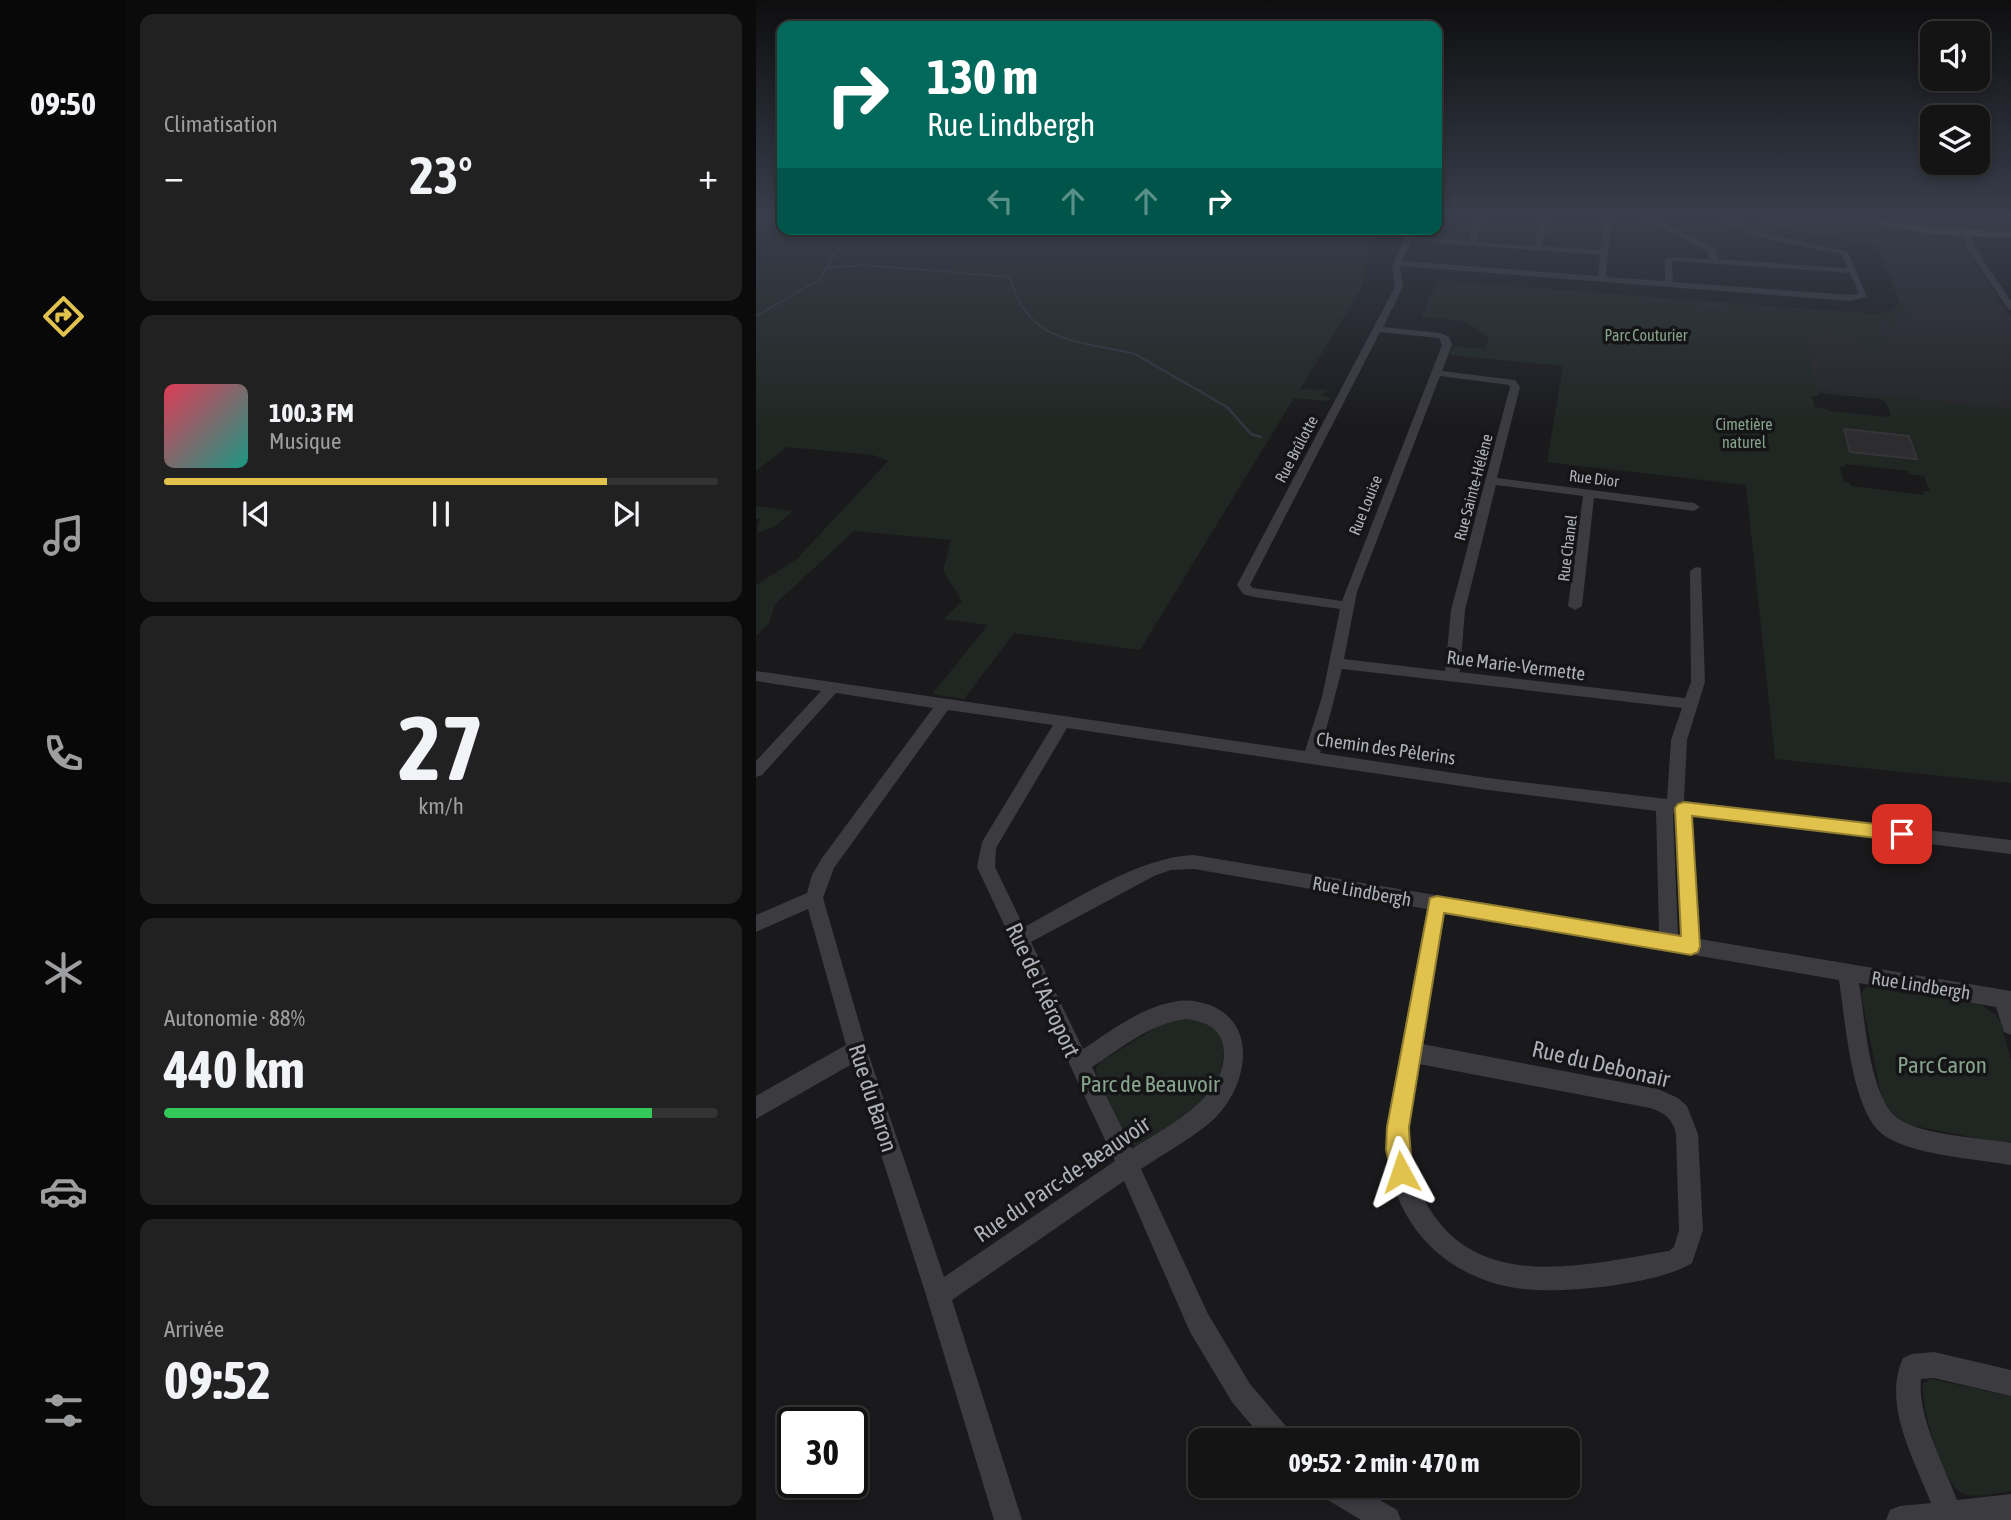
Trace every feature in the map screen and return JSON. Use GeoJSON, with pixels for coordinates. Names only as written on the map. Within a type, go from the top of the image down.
{"type":"FeatureCollection","features":[{"type":"Feature","properties":{"kind":"street","name":"Rue Brûlotte"},"geometry":{"type":"LineString","coordinates":[[1346,606],[1254,593],[1243,585],[1398,288]]}},
{"type":"Feature","properties":{"kind":"street"},"geometry":{"type":"LineString","coordinates":[[1727,288],[1862,297],[1861,288]]}},
{"type":"Feature","properties":{"kind":"street"},"geometry":{"type":"LineString","coordinates":[[1998,288],[2011,307]]}},
{"type":"Feature","properties":{"kind":"street","name":"Rue Louise"},"geometry":{"type":"LineString","coordinates":[[1311,758],[1329,697],[1346,606],[1447,345],[1446,339],[1376,329]]}},
{"type":"Feature","properties":{"kind":"street","name":"Rue Sainte-Hélène"},"geometry":{"type":"LineString","coordinates":[[1437,373],[1501,379],[1514,384],[1458,610],[1452,677]]}},
{"type":"Feature","properties":{"kind":"street","name":"Rue Dior"},"geometry":{"type":"LineString","coordinates":[[1491,481],[1694,507]]}},
{"type":"Feature","properties":{"kind":"street","name":"Rue Chanel"},"geometry":{"type":"LineString","coordinates":[[1575,606],[1589,493]]}},
{"type":"Feature","properties":{"kind":"street"},"geometry":{"type":"LineString","coordinates":[[1670,943],[1677,750],[1698,682],[1696,571]]}},
{"type":"Feature","properties":{"kind":"street","name":"Rue Marie-Vermette"},"geometry":{"type":"LineString","coordinates":[[1336,663],[1691,704]]}},
{"type":"Feature","properties":{"kind":"street","name":"Chemin des Pèlerins"},"geometry":{"type":"LineString","coordinates":[[756,676],[1311,758],[1674,807],[2011,847]]}},
{"type":"Feature","properties":{"kind":"street"},"geometry":{"type":"LineString","coordinates":[[756,771],[832,688]]}},
{"type":"Feature","properties":{"kind":"street"},"geometry":{"type":"LineString","coordinates":[[756,924],[814,898],[818,882],[828,863],[944,704]]}},
{"type":"Feature","properties":{"kind":"street","name":"Rue de l'Aéroport"},"geometry":{"type":"LineString","coordinates":[[1063,722],[995,835],[986,858],[989,876],[1129,1167],[1210,1344],[1241,1392],[1271,1428]]}},
{"type":"Feature","properties":{"kind":"street"},"geometry":{"type":"LineString","coordinates":[[1674,807],[1691,946]]}},
{"type":"Feature","properties":{"kind":"street","name":"Rue Lindbergh"},"geometry":{"type":"LineString","coordinates":[[1020,939],[1148,871],[1181,862],[2008,1000]]}},
{"type":"Feature","properties":{"kind":"street","name":"Rue du Baron"},"geometry":{"type":"LineString","coordinates":[[814,898],[857,1050],[938,1295],[1008,1520]]}},
{"type":"Feature","properties":{"kind":"street","name":"Rue du Debonair"},"geometry":{"type":"LineString","coordinates":[[1411,1052],[1668,1102],[1684,1120],[1687,1134],[1691,1230],[1684,1255],[1673,1262],[1543,1278],[1505,1275],[1478,1268],[1455,1255],[1437,1239],[1422,1219],[1401,1172],[1397,1150],[1398,1127],[1411,1052],[1437,904]]}},
{"type":"Feature","properties":{"kind":"street"},"geometry":{"type":"LineString","coordinates":[[1849,973],[1869,1097],[1887,1126],[1904,1134],[2011,1154]]}},
{"type":"Feature","properties":{"kind":"street"},"geometry":{"type":"LineString","coordinates":[[2008,1000],[2011,1025]]}},
{"type":"Feature","properties":{"kind":"street","name":"Rue du Parc-de-Beauvoir"},"geometry":{"type":"LineString","coordinates":[[938,1295],[1208,1111],[1221,1093],[1233,1066],[1233,1038],[1225,1024],[1215,1016],[1203,1011],[1173,1011],[1157,1017],[1079,1064]]}},
{"type":"Feature","properties":{"kind":"street"},"geometry":{"type":"LineString","coordinates":[[756,1108],[857,1050]]}},
{"type":"Feature","properties":{"kind":"street"},"geometry":{"type":"LineString","coordinates":[[1950,1517],[1911,1413],[1907,1395],[1908,1375],[1912,1367],[1934,1365],[2011,1383]]}},
{"type":"Feature","properties":{"kind":"street"},"geometry":{"type":"LineString","coordinates":[[1351,1498],[1387,1520]]}},
{"type":"Feature","properties":{"kind":"street"},"geometry":{"type":"LineString","coordinates":[[1900,1520],[1950,1517],[2011,1508]]}},
{"type":"Feature","properties":{"kind":"shaded area"},"geometry":{"type":"Polygon","coordinates":[[[1894,288],[1992,288],[2011,317],[2011,409],[1691,378],[1687,300],[1906,316],[1894,288]]]}},
{"type":"Feature","properties":{"kind":"green space"},"geometry":{"type":"Polygon","coordinates":[[[756,288],[1361,288],[1300,389],[1329,390],[1321,395],[1332,399],[1327,401],[1294,398],[1140,650],[1014,633],[964,699],[932,694],[988,625],[944,619],[962,601],[943,571],[951,540],[854,531],[775,604],[769,623],[756,636],[756,585],[797,559],[888,461],[873,455],[787,447],[756,471],[756,288]]]}},
{"type":"Feature","properties":{"kind":"green space"},"geometry":{"type":"Polygon","coordinates":[[[1434,288],[1537,288],[1701,301],[1702,309],[1721,310],[1729,303],[1878,315],[1893,310],[1899,301],[1903,302],[1909,317],[1895,317],[1899,327],[1876,322],[1885,346],[1869,349],[1859,341],[1858,336],[1835,330],[1802,331],[1817,390],[2011,409],[2011,783],[1775,759],[1746,485],[1547,462],[1563,366],[1450,355],[1453,346],[1485,349],[1489,337],[1464,321],[1421,317],[1434,288]],[[1818,393],[1818,396],[1812,396],[1815,407],[1828,411],[1885,417],[1891,415],[1886,402],[1880,399],[1818,393]],[[1845,464],[1845,467],[1840,467],[1844,482],[1850,483],[1851,486],[1924,495],[1923,491],[1930,492],[1924,476],[1909,474],[1908,471],[1845,464]]]}},
{"type":"Feature","properties":{"kind":"green space"},"geometry":{"type":"Polygon","coordinates":[[[756,506],[793,511],[774,527],[756,533],[760,519],[756,519],[756,506]]]}},
{"type":"Feature","properties":{"kind":"green space","name":"Parc Caron"},"geometry":{"type":"Polygon","coordinates":[[[1866,987],[1980,1004],[1996,1015],[2001,1023],[2011,1061],[2011,1145],[1900,1123],[1882,1100],[1862,999],[1862,992],[1866,987]]]}},
{"type":"Feature","properties":{"kind":"green space","name":"Parc de Beauvoir"},"geometry":{"type":"Polygon","coordinates":[[[1195,1018],[1220,1032],[1223,1054],[1221,1072],[1213,1088],[1202,1102],[1173,1126],[1140,1147],[1128,1144],[1097,1078],[1096,1067],[1163,1023],[1195,1018]]]}},
{"type":"Feature","properties":{"kind":"green space"},"geometry":{"type":"Polygon","coordinates":[[[1932,1379],[2011,1396],[2011,1491],[1973,1496],[1954,1487],[1940,1460],[1925,1408],[1923,1383],[1932,1379]]]}},
{"type":"Feature","properties":{"kind":"building"},"geometry":{"type":"Polygon","coordinates":[[[1844,429],[1909,436],[1917,459],[1850,452],[1844,429]]]}},
{"type":"Feature","properties":{"kind":"waterway"},"geometry":{"type":"LineString","coordinates":[[756,316],[805,288]]}},
{"type":"Feature","properties":{"kind":"waterway"},"geometry":{"type":"LineString","coordinates":[[1014,288],[1029,315],[1042,327],[1074,341],[1135,354],[1145,360]]}},
{"type":"Feature","properties":{"kind":"waterway"},"geometry":{"type":"LineString","coordinates":[[1142,358],[1227,407],[1251,434],[1261,437]]}},
{"type":"Feature","properties":{"kind":"route"},"geometry":{"type":"LineString","coordinates":[[1401,1172],[1397,1150],[1398,1127],[1437,904],[1691,946],[1684,808],[1902,834]]}},
{"type":"Feature","properties":{"kind":"park label","name":"Parc Couturier"},"geometry":{"type":"Point","coordinates":[1646,335]}},
{"type":"Feature","properties":{"kind":"park label","name":"Cimetière naturel"},"geometry":{"type":"Point","coordinates":[1744,433]}}]}
